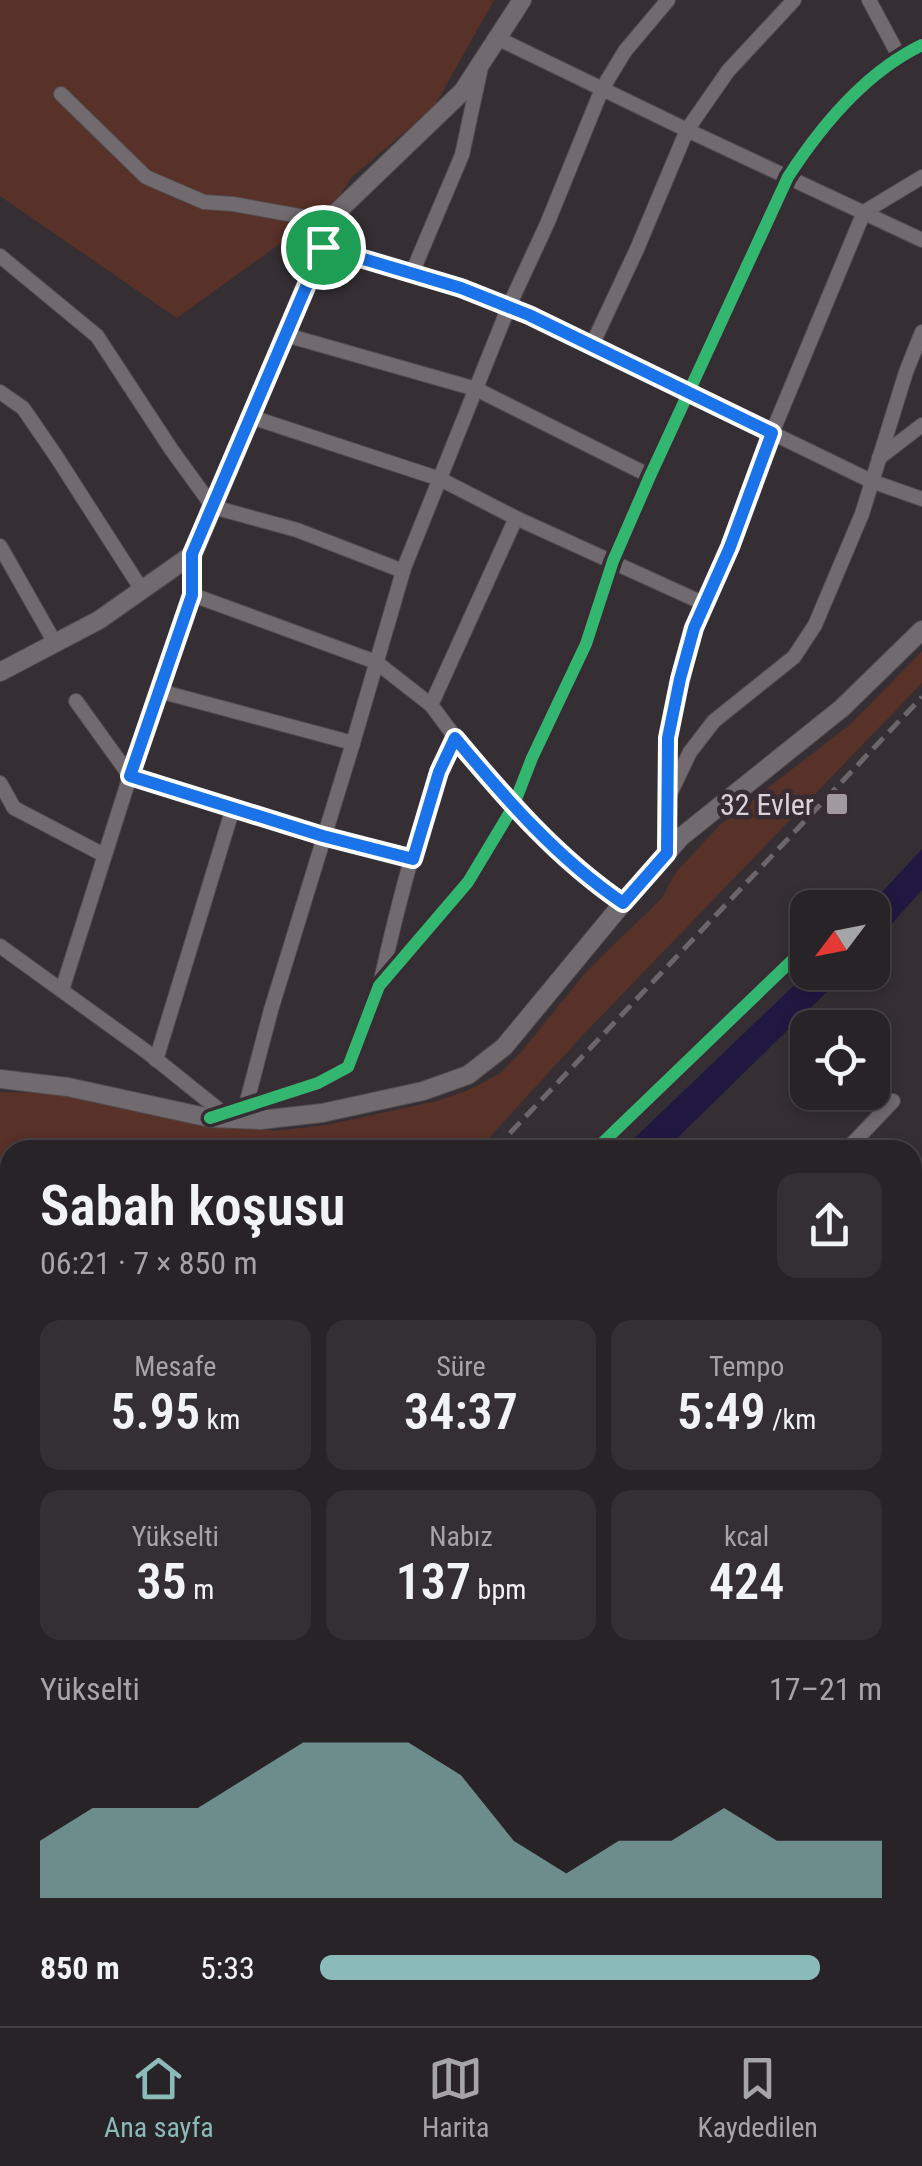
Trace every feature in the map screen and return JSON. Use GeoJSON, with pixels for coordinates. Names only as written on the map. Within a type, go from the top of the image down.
{"type":"FeatureCollection","features":[{"type":"Feature","properties":{"kind":"street"},"geometry":{"type":"LineString","coordinates":[[62,990],[192,595],[192,554],[338,212],[462,91],[522,0]]}},
{"type":"Feature","properties":{"kind":"street"},"geometry":{"type":"LineString","coordinates":[[246,1105],[270,1010],[354,744],[403,571],[509,306],[602,89],[625,52],[668,0]]}},
{"type":"Feature","properties":{"kind":"street"},"geometry":{"type":"LineString","coordinates":[[592,346],[686,130],[728,71],[794,0]]}},
{"type":"Feature","properties":{"kind":"street"},"geometry":{"type":"LineString","coordinates":[[868,0],[899,56]]}},
{"type":"Feature","properties":{"kind":"street"},"geometry":{"type":"LineString","coordinates":[[498,38],[922,240]]}},
{"type":"Feature","properties":{"kind":"street"},"geometry":{"type":"LineString","coordinates":[[379,986],[468,882],[512,807],[586,644],[613,561],[650,476],[788,177],[808,145],[850,99],[899,56],[922,45]]}},
{"type":"Feature","properties":{"kind":"street"},"geometry":{"type":"LineString","coordinates":[[412,273],[462,156],[482,61]]}},
{"type":"Feature","properties":{"kind":"street"},"geometry":{"type":"LineString","coordinates":[[60,94],[146,177],[204,202],[334,222]]}},
{"type":"Feature","properties":{"kind":"street"},"geometry":{"type":"LineString","coordinates":[[667,853],[668,738],[694,628],[864,212],[922,177]]}},
{"type":"Feature","properties":{"kind":"street"},"geometry":{"type":"LineString","coordinates":[[323,247],[509,306],[872,481],[922,499]]}},
{"type":"Feature","properties":{"kind":"street"},"geometry":{"type":"LineString","coordinates":[[0,256],[97,336],[170,449],[213,506],[297,530],[403,571]]}},
{"type":"Feature","properties":{"kind":"street"},"geometry":{"type":"LineString","coordinates":[[668,798],[690,752],[714,721],[794,657],[815,625],[862,514],[922,332]]}},
{"type":"Feature","properties":{"kind":"street"},"geometry":{"type":"LineString","coordinates":[[286,335],[476,390],[650,476]]}},
{"type":"Feature","properties":{"kind":"street"},"geometry":{"type":"LineString","coordinates":[[0,392],[23,408],[142,590]]}},
{"type":"Feature","properties":{"kind":"street"},"geometry":{"type":"LineString","coordinates":[[251,417],[440,479],[705,604]]}},
{"type":"Feature","properties":{"kind":"street"},"geometry":{"type":"LineString","coordinates":[[878,459],[922,425]]}},
{"type":"Feature","properties":{"kind":"street"},"geometry":{"type":"LineString","coordinates":[[431,705],[516,518]]}},
{"type":"Feature","properties":{"kind":"street"},"geometry":{"type":"LineString","coordinates":[[0,546],[55,643]]}},
{"type":"Feature","properties":{"kind":"street"},"geometry":{"type":"LineString","coordinates":[[0,672],[99,620],[192,554]]}},
{"type":"Feature","properties":{"kind":"street"},"geometry":{"type":"LineString","coordinates":[[192,595],[376,662],[431,705],[512,807],[587,878],[623,903]]}},
{"type":"Feature","properties":{"kind":"street"},"geometry":{"type":"LineString","coordinates":[[0,1079],[260,1120],[423,1091],[468,1075],[504,1047],[681,837],[842,708],[922,630]]}},
{"type":"Feature","properties":{"kind":"street"},"geometry":{"type":"LineString","coordinates":[[159,692],[354,744]]}},
{"type":"Feature","properties":{"kind":"street"},"geometry":{"type":"LineString","coordinates":[[76,701],[130,776],[323,836],[413,859]]}},
{"type":"Feature","properties":{"kind":"street"},"geometry":{"type":"LineString","coordinates":[[217,1115],[318,1082],[348,1067],[379,986],[395,917],[439,772],[455,738]]}},
{"type":"Feature","properties":{"kind":"street"},"geometry":{"type":"LineString","coordinates":[[0,784],[14,808],[104,855]]}},
{"type":"Feature","properties":{"kind":"street"},"geometry":{"type":"LineString","coordinates":[[156,1060],[233,808]]}},
{"type":"Feature","properties":{"kind":"street"},"geometry":{"type":"LineString","coordinates":[[0,946],[156,1060],[217,1115]]}},
{"type":"Feature","properties":{"kind":"street"},"geometry":{"type":"LineString","coordinates":[[860,1140],[893,1101]]}},
{"type":"Feature","properties":{"kind":"shaded area"},"geometry":{"type":"Polygon","coordinates":[[[0,0],[494,0],[434,107],[351,178],[312,241],[302,228],[177,318],[0,196],[0,0]]]}},
{"type":"Feature","properties":{"kind":"shaded area"},"geometry":{"type":"Polygon","coordinates":[[[922,651],[922,683],[487,1140],[0,1140],[0,1092],[59,1093],[275,1131],[326,1125],[466,1091],[499,1074],[522,1051],[585,973],[662,898],[676,872],[720,825],[852,723],[922,651]]]}},
{"type":"Feature","properties":{"kind":"shaded area"},"geometry":{"type":"Polygon","coordinates":[[[922,849],[922,890],[890,926],[890,890],[884,890],[922,849]]]}},
{"type":"Feature","properties":{"kind":"shaded area"},"geometry":{"type":"Polygon","coordinates":[[[790,989],[829,990],[808,1010],[790,1010],[790,1028],[675,1140],[632,1140],[790,989]]]}},
{"type":"Feature","properties":{"kind":"railway"},"geometry":{"type":"LineString","coordinates":[[503,1140],[922,697]]}},
{"type":"Feature","properties":{"kind":"cycle path"},"geometry":{"type":"LineString","coordinates":[[210,1118],[318,1083],[348,1067],[379,986],[468,882],[513,807],[586,644],[613,561],[650,476],[788,177],[846,102],[882,70],[922,45]]}},
{"type":"Feature","properties":{"kind":"cycle path"},"geometry":{"type":"LineString","coordinates":[[605,1140],[790,962]]}},
{"type":"Feature","properties":{"kind":"place","name":"32 Evler"},"geometry":{"type":"Point","coordinates":[837,804]}},
{"type":"Feature","properties":{"kind":"route"},"geometry":{"type":"LineString","coordinates":[[323,247],[461,288],[529,315],[772,433],[730,547],[694,628],[680,679],[668,738],[667,853],[623,903],[587,878],[512,807],[455,738],[439,772],[413,859],[323,836],[130,776],[192,595],[192,554],[323,247]]}}]}
